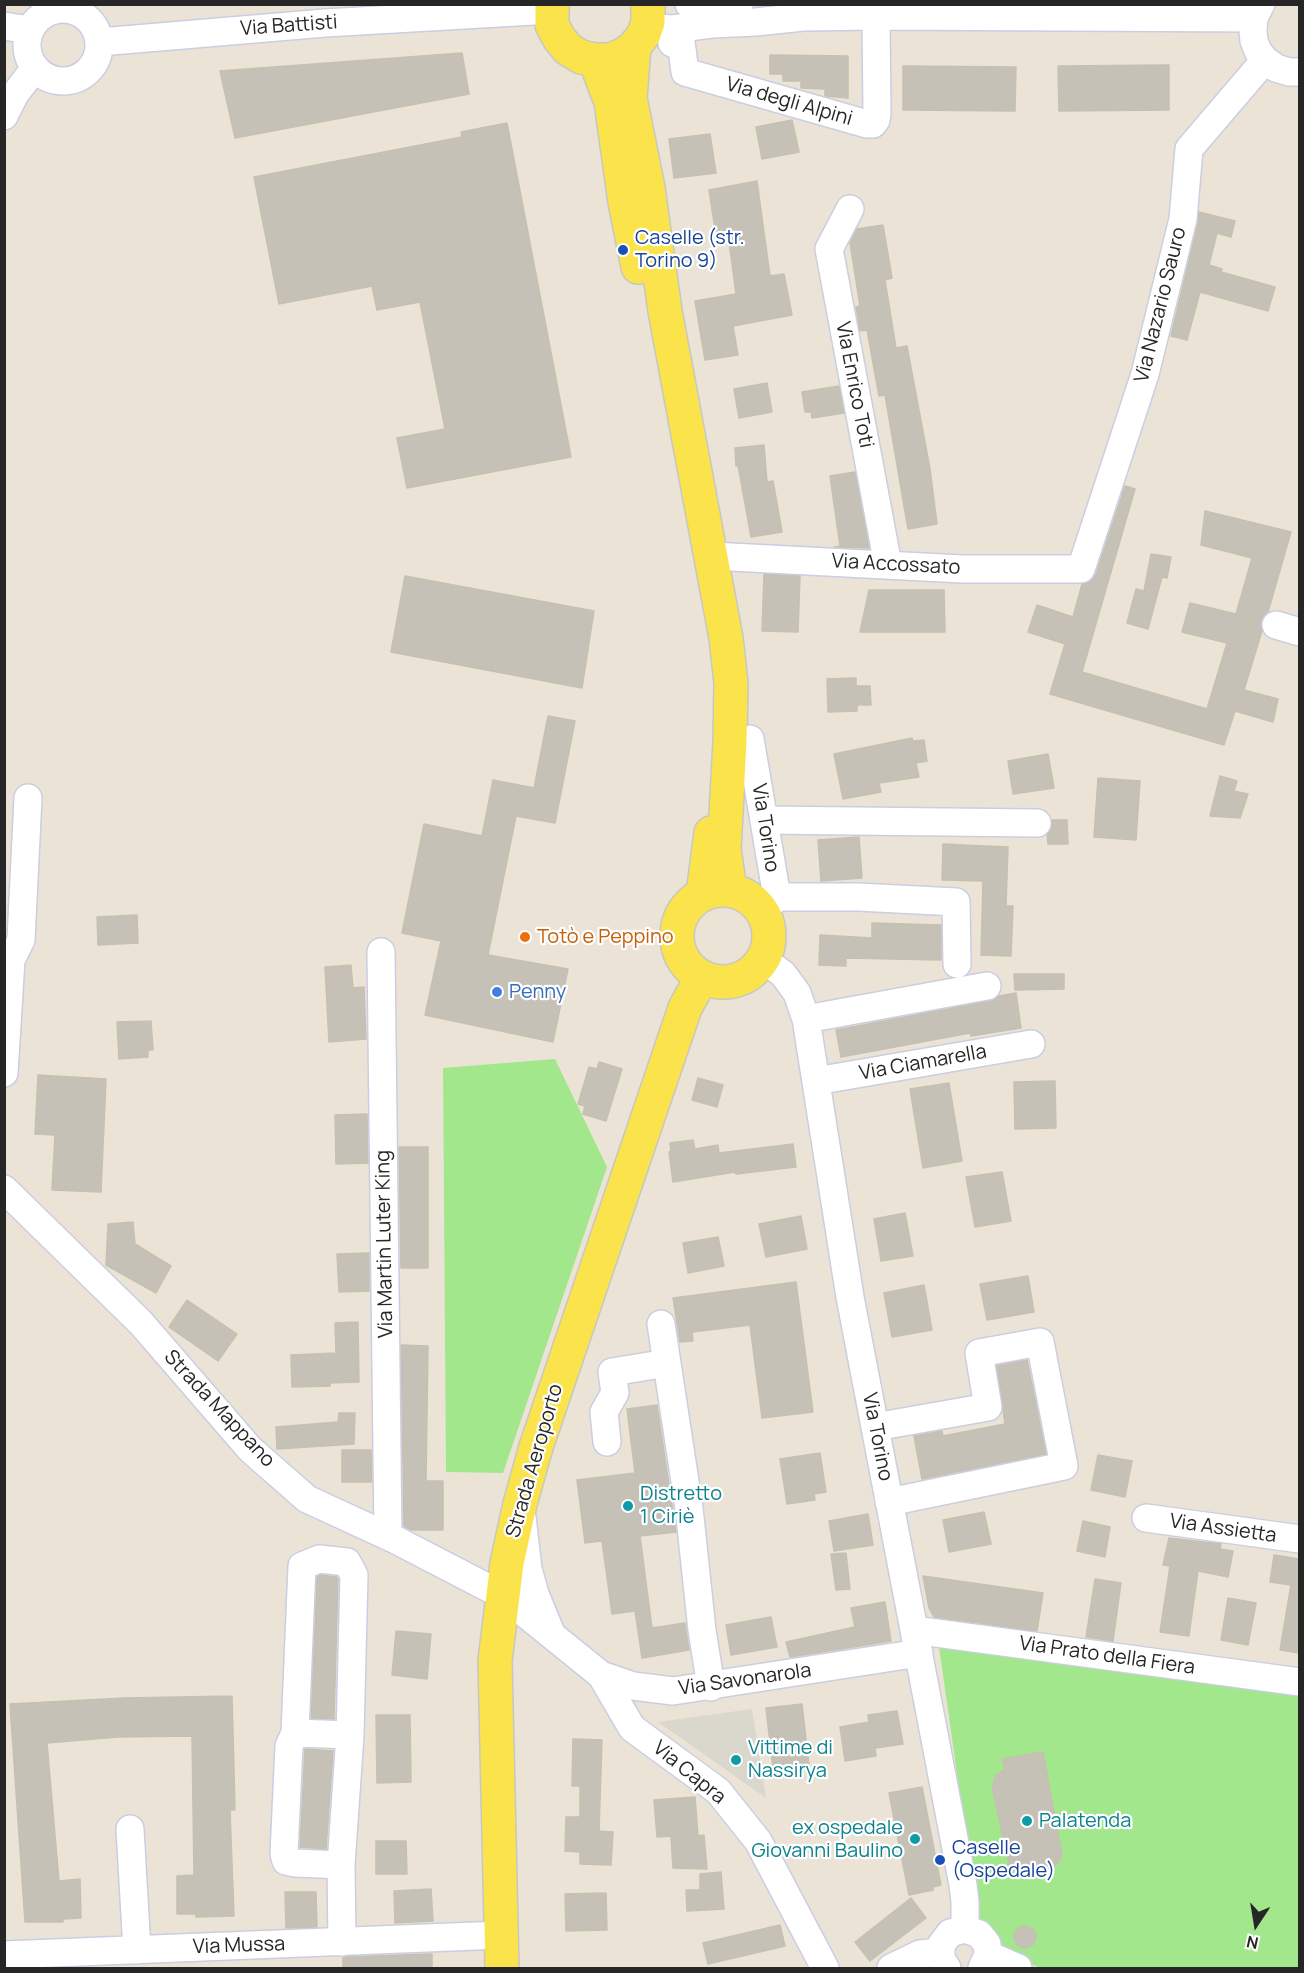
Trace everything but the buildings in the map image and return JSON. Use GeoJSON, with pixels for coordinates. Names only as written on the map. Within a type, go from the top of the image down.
{"type":"FeatureCollection","features":[{"type":"Feature","properties":{"kind":"main road"},"geometry":{"type":"LineString","coordinates":[[551,7],[552,25],[558,38],[568,49],[581,57],[610,60],[623,55],[650,28]]}},
{"type":"Feature","properties":{"kind":"main road"},"geometry":{"type":"LineString","coordinates":[[650,28],[630,98],[648,188],[666,311],[712,556],[731,683],[724,849],[716,892]]}},
{"type":"Feature","properties":{"kind":"main road"},"geometry":{"type":"LineString","coordinates":[[596,60],[611,102],[627,210],[701,578],[712,647],[716,696],[711,833],[716,892]]}},
{"type":"Feature","properties":{"kind":"main road"},"geometry":{"type":"LineString","coordinates":[[716,892],[749,897],[770,904],[769,944],[763,959],[754,970],[742,978],[715,981],[702,977],[682,958],[678,945],[679,920],[693,900],[716,892]]}},
{"type":"Feature","properties":{"kind":"main road","name":"Strada Aeroporto"},"geometry":{"type":"LineString","coordinates":[[502,1968],[495,1661],[507,1563],[520,1504],[539,1436],[685,1008],[702,977]]}},
{"type":"Feature","properties":{"kind":"street"},"geometry":{"type":"LineString","coordinates":[[689,4],[743,8],[803,17]]}},
{"type":"Feature","properties":{"kind":"street","name":"Via Battisti"},"geometry":{"type":"LineString","coordinates":[[100,42],[551,7]]}},
{"type":"Feature","properties":{"kind":"street"},"geometry":{"type":"LineString","coordinates":[[62,8],[79,12],[91,21],[100,42],[96,61],[82,76],[62,81],[52,79],[35,68],[27,50],[27,21],[62,8]]}},
{"type":"Feature","properties":{"kind":"street"},"geometry":{"type":"LineString","coordinates":[[650,28],[803,17],[1257,11],[1252,30],[1254,41],[1265,60],[1276,68],[1299,72]]}},
{"type":"Feature","properties":{"kind":"street","name":"Via degli Alpini"},"geometry":{"type":"LineString","coordinates":[[650,28],[672,43],[681,42],[685,72],[867,124],[873,123],[877,114],[876,16]]}},
{"type":"Feature","properties":{"kind":"street","name":"Via Nazario Sauro"},"geometry":{"type":"LineString","coordinates":[[1081,569],[1145,374],[1183,219],[1189,148],[1265,60]]}},
{"type":"Feature","properties":{"kind":"street"},"geometry":{"type":"LineString","coordinates":[[4,116],[15,94],[35,68]]}},
{"type":"Feature","properties":{"kind":"street","name":"Via Enrico Toti"},"geometry":{"type":"LineString","coordinates":[[850,209],[829,249],[888,565]]}},
{"type":"Feature","properties":{"kind":"street","name":"Via Accossato"},"geometry":{"type":"LineString","coordinates":[[712,556],[962,569],[1081,569]]}},
{"type":"Feature","properties":{"kind":"street","name":"Via Torino"},"geometry":{"type":"LineString","coordinates":[[750,739],[764,820],[770,904]]}},
{"type":"Feature","properties":{"kind":"street"},"geometry":{"type":"LineString","coordinates":[[4,1073],[11,960],[21,940],[28,798]]}},
{"type":"Feature","properties":{"kind":"street"},"geometry":{"type":"LineString","coordinates":[[764,820],[1037,823]]}},
{"type":"Feature","properties":{"kind":"street"},"geometry":{"type":"LineString","coordinates":[[770,904],[858,897],[956,902],[957,964]]}},
{"type":"Feature","properties":{"kind":"street","name":"Via Martin Luter King"},"geometry":{"type":"LineString","coordinates":[[381,952],[388,1536]]}},
{"type":"Feature","properties":{"kind":"street","name":"Via Torino"},"geometry":{"type":"LineString","coordinates":[[763,959],[783,974],[797,993],[806,1018],[850,1297],[965,1902],[965,1929]]}},
{"type":"Feature","properties":{"kind":"street"},"geometry":{"type":"LineString","coordinates":[[806,1018],[987,986]]}},
{"type":"Feature","properties":{"kind":"street","name":"Via Ciamarella"},"geometry":{"type":"LineString","coordinates":[[816,1081],[1031,1044]]}},
{"type":"Feature","properties":{"kind":"street","name":"Strada Mappano"},"geometry":{"type":"LineString","coordinates":[[4,1189],[141,1323],[250,1449],[307,1499],[388,1536],[502,1595]]}},
{"type":"Feature","properties":{"kind":"street"},"geometry":{"type":"LineString","coordinates":[[660,1324],[689,1508],[702,1630],[711,1687]]}},
{"type":"Feature","properties":{"kind":"street"},"geometry":{"type":"LineString","coordinates":[[875,1427],[988,1407],[979,1353],[1040,1342],[1064,1466],[889,1502]]}},
{"type":"Feature","properties":{"kind":"street"},"geometry":{"type":"LineString","coordinates":[[607,1442],[604,1412],[615,1394],[612,1372],[667,1363]]}},
{"type":"Feature","properties":{"kind":"street"},"geometry":{"type":"LineString","coordinates":[[520,1504],[528,1569],[551,1635]]}},
{"type":"Feature","properties":{"kind":"street","name":"Via Assietta"},"geometry":{"type":"LineString","coordinates":[[1146,1518],[1299,1539]]}},
{"type":"Feature","properties":{"kind":"street"},"geometry":{"type":"LineString","coordinates":[[341,1865],[286,1861],[284,1854],[289,1746],[295,1733],[302,1566],[319,1559],[347,1562],[354,1575],[350,1735],[341,1865],[342,1942]]}},
{"type":"Feature","properties":{"kind":"street","name":"Via Savonarola"},"geometry":{"type":"LineString","coordinates":[[502,1595],[601,1675],[633,1686],[673,1691],[711,1687],[916,1642]]}},
{"type":"Feature","properties":{"kind":"street","name":"Via Prato della Fiera"},"geometry":{"type":"LineString","coordinates":[[916,1642],[1299,1682]]}},
{"type":"Feature","properties":{"kind":"street","name":"Via Capra"},"geometry":{"type":"LineString","coordinates":[[601,1675],[632,1728],[718,1791],[758,1841],[825,1968]]}},
{"type":"Feature","properties":{"kind":"street"},"geometry":{"type":"LineString","coordinates":[[295,1733],[350,1735]]}},
{"type":"Feature","properties":{"kind":"street"},"geometry":{"type":"LineString","coordinates":[[130,1829],[136,1950]]}},
{"type":"Feature","properties":{"kind":"street"},"geometry":{"type":"LineString","coordinates":[[891,1968],[920,1954],[944,1960],[941,1945],[950,1933],[965,1929],[979,1934],[987,1944],[985,1962],[1018,1968]]}},
{"type":"Feature","properties":{"kind":"street","name":"Via Mussa"},"geometry":{"type":"LineString","coordinates":[[4,1955],[501,1935]]}},
{"type":"Feature","properties":{"kind":"green space"},"geometry":{"type":"Polygon","coordinates":[[[555,1059],[607,1167],[503,1473],[446,1472],[443,1068],[555,1059]]]}},
{"type":"Feature","properties":{"kind":"green space"},"geometry":{"type":"Polygon","coordinates":[[[939,1647],[1299,1695],[1299,1968],[1040,1968],[997,1948],[978,1921],[939,1647]]]}},
{"type":"Feature","properties":{"kind":"shaded area","name":"Vittime di Nassirya"},"geometry":{"type":"Polygon","coordinates":[[[752,1709],[766,1798],[658,1722],[752,1709]]]}},
{"type":"Feature","properties":{"kind":"place","name":"Caselle (str. Torino 9)"},"geometry":{"type":"Point","coordinates":[623,250]}},
{"type":"Feature","properties":{"kind":"place","name":"Totò e Peppino"},"geometry":{"type":"Point","coordinates":[525,937]}},
{"type":"Feature","properties":{"kind":"place","name":"Penny"},"geometry":{"type":"Point","coordinates":[497,992]}},
{"type":"Feature","properties":{"kind":"place","name":"Distretto 1 Ciriè"},"geometry":{"type":"Point","coordinates":[628,1506]}},
{"type":"Feature","properties":{"kind":"place","name":"Vittime di Nassirya"},"geometry":{"type":"Point","coordinates":[736,1760]}},
{"type":"Feature","properties":{"kind":"place","name":"Palatenda"},"geometry":{"type":"Point","coordinates":[1027,1821]}},
{"type":"Feature","properties":{"kind":"place","name":"ex ospedale Giovanni Baulino"},"geometry":{"type":"Point","coordinates":[915,1839]}},
{"type":"Feature","properties":{"kind":"place","name":"Caselle (Ospedale)"},"geometry":{"type":"Point","coordinates":[940,1860]}}]}
